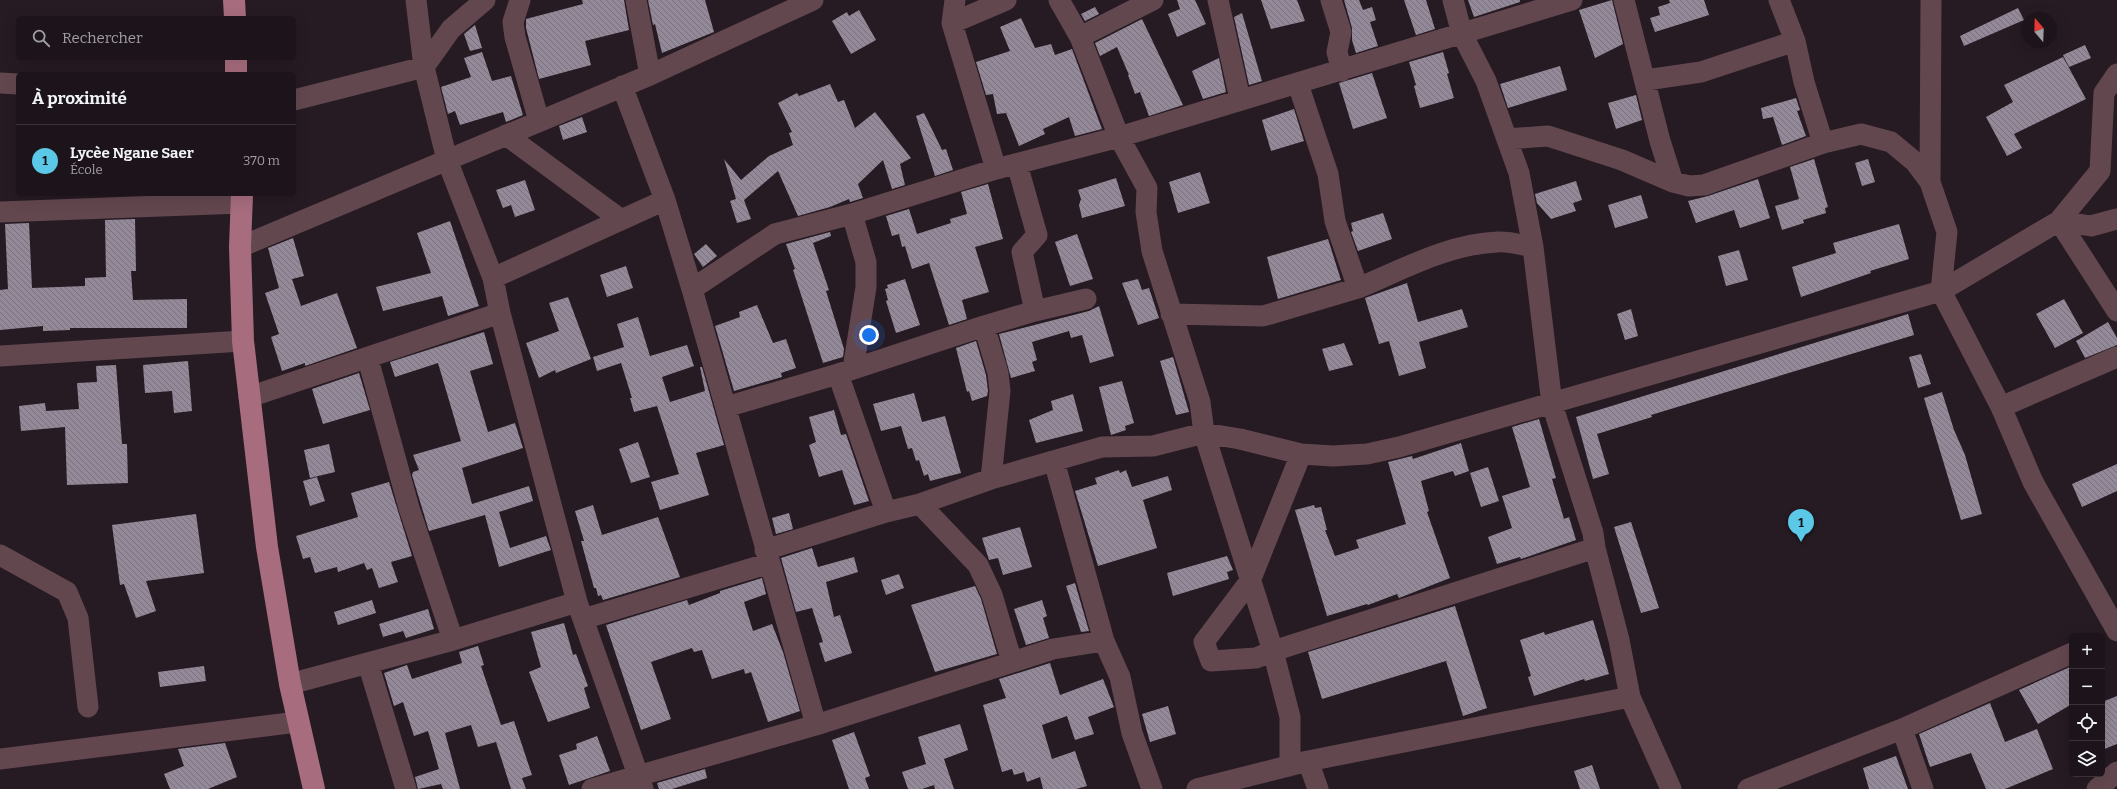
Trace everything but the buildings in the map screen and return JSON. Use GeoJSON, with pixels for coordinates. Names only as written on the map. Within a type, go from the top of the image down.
{"type":"FeatureCollection","features":[{"type":"Feature","properties":{"kind":"main road"},"geometry":{"type":"LineString","coordinates":[[234,0],[234,16]]}},
{"type":"Feature","properties":{"kind":"main road"},"geometry":{"type":"LineString","coordinates":[[236,60],[236,72]]}},
{"type":"Feature","properties":{"kind":"main road"},"geometry":{"type":"LineString","coordinates":[[242,198],[240,247],[243,341],[267,547],[297,722],[314,789]]}},
{"type":"Feature","properties":{"kind":"street"},"geometry":{"type":"LineString","coordinates":[[416,0],[424,67],[447,160],[493,278],[500,313],[580,610],[640,782]]}},
{"type":"Feature","properties":{"kind":"street"},"geometry":{"type":"LineString","coordinates":[[296,99],[424,67],[450,29],[485,0]]}},
{"type":"Feature","properties":{"kind":"street"},"geometry":{"type":"LineString","coordinates":[[520,0],[513,22],[515,37],[539,121]]}},
{"type":"Feature","properties":{"kind":"street"},"geometry":{"type":"LineString","coordinates":[[636,0],[650,75]]}},
{"type":"Feature","properties":{"kind":"street"},"geometry":{"type":"LineString","coordinates":[[240,247],[650,75],[813,0]]}},
{"type":"Feature","properties":{"kind":"street"},"geometry":{"type":"LineString","coordinates":[[954,0],[952,23],[996,169]]}},
{"type":"Feature","properties":{"kind":"street"},"geometry":{"type":"LineString","coordinates":[[952,23],[1006,0]]}},
{"type":"Feature","properties":{"kind":"street"},"geometry":{"type":"LineString","coordinates":[[1060,0],[1080,37],[1119,137],[1147,188],[1146,212],[1152,251],[1200,402],[1204,433],[1273,651],[1290,717],[1299,764],[1318,789]]}},
{"type":"Feature","properties":{"kind":"street"},"geometry":{"type":"LineString","coordinates":[[1080,37],[1153,0]]}},
{"type":"Feature","properties":{"kind":"street"},"geometry":{"type":"LineString","coordinates":[[1218,0],[1240,99]]}},
{"type":"Feature","properties":{"kind":"street"},"geometry":{"type":"LineString","coordinates":[[1331,0],[1341,32],[1337,52],[1342,71]]}},
{"type":"Feature","properties":{"kind":"street"},"geometry":{"type":"LineString","coordinates":[[1454,0],[1462,34],[1486,81],[1519,173],[1533,247],[1552,404],[1593,533],[1595,548],[1619,640],[1630,696],[1671,789]]}},
{"type":"Feature","properties":{"kind":"street"},"geometry":{"type":"LineString","coordinates":[[692,289],[775,234],[852,214],[996,169],[1119,137],[1240,99],[1342,71],[1572,0]]}},
{"type":"Feature","properties":{"kind":"street"},"geometry":{"type":"LineString","coordinates":[[1624,0],[1646,80],[1660,141],[1673,182]]}},
{"type":"Feature","properties":{"kind":"street"},"geometry":{"type":"LineString","coordinates":[[1779,0],[1795,41],[1807,91],[1823,143]]}},
{"type":"Feature","properties":{"kind":"street"},"geometry":{"type":"LineString","coordinates":[[1930,182],[1931,0]]}},
{"type":"Feature","properties":{"kind":"street"},"geometry":{"type":"LineString","coordinates":[[1646,80],[1701,72],[1795,41]]}},
{"type":"Feature","properties":{"kind":"street"},"geometry":{"type":"LineString","coordinates":[[290,684],[453,640],[580,610],[768,556],[886,512],[920,504],[991,479],[1102,447],[1153,446],[1204,433],[1240,439],[1301,454],[1333,456],[1367,454],[1399,447],[1552,404],[1941,291],[2059,221],[2100,171],[2104,92],[2117,74]]}},
{"type":"Feature","properties":{"kind":"street"},"geometry":{"type":"LineString","coordinates":[[0,83],[16,84]]}},
{"type":"Feature","properties":{"kind":"street"},"geometry":{"type":"LineString","coordinates":[[1298,84],[1328,174],[1335,221],[1358,288]]}},
{"type":"Feature","properties":{"kind":"street"},"geometry":{"type":"LineString","coordinates":[[622,86],[665,200],[726,407],[816,725]]}},
{"type":"Feature","properties":{"kind":"street"},"geometry":{"type":"LineString","coordinates":[[1507,139],[1548,136],[1622,160],[1673,182],[1689,186],[1704,186],[1823,143],[1861,134],[1891,142],[1915,162],[1930,182],[1948,232],[1941,291],[2001,407],[2032,482],[2110,601],[2117,632],[2105,638]]}},
{"type":"Feature","properties":{"kind":"street"},"geometry":{"type":"LineString","coordinates":[[506,135],[620,219]]}},
{"type":"Feature","properties":{"kind":"street"},"geometry":{"type":"LineString","coordinates":[[1017,164],[1038,235],[1022,252],[1035,311]]}},
{"type":"Feature","properties":{"kind":"street"},"geometry":{"type":"LineString","coordinates":[[0,212],[242,198]]}},
{"type":"Feature","properties":{"kind":"street"},"geometry":{"type":"LineString","coordinates":[[493,278],[620,219],[665,200]]}},
{"type":"Feature","properties":{"kind":"street"},"geometry":{"type":"LineString","coordinates":[[852,214],[866,262],[866,287],[846,371],[886,512]]}},
{"type":"Feature","properties":{"kind":"street"},"geometry":{"type":"LineString","coordinates":[[2059,221],[2091,226],[2117,219]]}},
{"type":"Feature","properties":{"kind":"street"},"geometry":{"type":"LineString","coordinates":[[2059,221],[2117,312]]}},
{"type":"Feature","properties":{"kind":"street"},"geometry":{"type":"LineString","coordinates":[[1171,314],[1263,316],[1358,288],[1446,251],[1469,245],[1498,241],[1533,247]]}},
{"type":"Feature","properties":{"kind":"street"},"geometry":{"type":"LineString","coordinates":[[726,407],[846,371],[984,326],[1086,298]]}},
{"type":"Feature","properties":{"kind":"street"},"geometry":{"type":"LineString","coordinates":[[249,396],[368,359],[500,313]]}},
{"type":"Feature","properties":{"kind":"street"},"geometry":{"type":"LineString","coordinates":[[984,326],[998,373],[1000,391],[991,479]]}},
{"type":"Feature","properties":{"kind":"street"},"geometry":{"type":"LineString","coordinates":[[0,356],[243,341]]}},
{"type":"Feature","properties":{"kind":"street"},"geometry":{"type":"LineString","coordinates":[[2001,407],[2117,357]]}},
{"type":"Feature","properties":{"kind":"street"},"geometry":{"type":"LineString","coordinates":[[368,359],[410,508],[453,640]]}},
{"type":"Feature","properties":{"kind":"street"},"geometry":{"type":"LineString","coordinates":[[1301,454],[1250,581],[1204,642],[1211,661],[1256,658],[1273,651],[1595,548]]}},
{"type":"Feature","properties":{"kind":"street"},"geometry":{"type":"LineString","coordinates":[[1054,461],[1104,641],[1120,677],[1132,733],[1152,789]]}},
{"type":"Feature","properties":{"kind":"street"},"geometry":{"type":"LineString","coordinates":[[920,504],[978,565],[992,595],[1012,662]]}},
{"type":"Feature","properties":{"kind":"street"},"geometry":{"type":"LineString","coordinates":[[0,555],[67,592],[78,618],[88,707]]}},
{"type":"Feature","properties":{"kind":"street"},"geometry":{"type":"LineString","coordinates":[[592,789],[640,782],[1053,649],[1104,641]]}},
{"type":"Feature","properties":{"kind":"street"},"geometry":{"type":"LineString","coordinates":[[1748,789],[1902,729],[2069,654]]}},
{"type":"Feature","properties":{"kind":"street"},"geometry":{"type":"LineString","coordinates":[[368,663],[406,789]]}},
{"type":"Feature","properties":{"kind":"street"},"geometry":{"type":"LineString","coordinates":[[1197,789],[1299,764],[1630,696]]}},
{"type":"Feature","properties":{"kind":"street"},"geometry":{"type":"LineString","coordinates":[[0,759],[297,722]]}},
{"type":"Feature","properties":{"kind":"street"},"geometry":{"type":"LineString","coordinates":[[1902,729],[1923,789]]}},
{"type":"Feature","properties":{"kind":"street"},"geometry":{"type":"LineString","coordinates":[[2097,789],[2117,772]]}},
{"type":"Feature","properties":{"kind":"place","name":"Lycèe Ngane Saer"},"geometry":{"type":"Point","coordinates":[1801,542]}}]}
